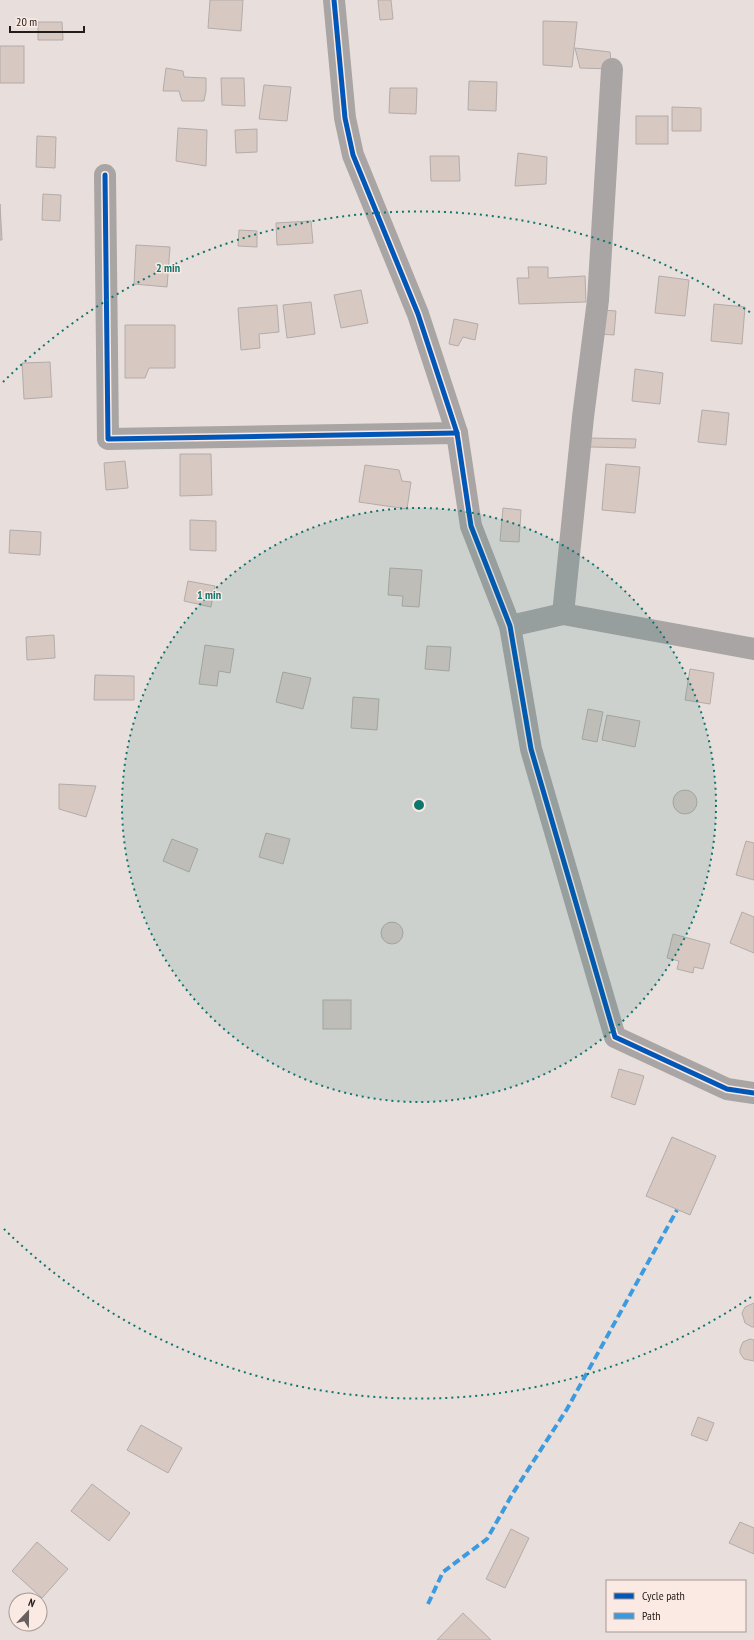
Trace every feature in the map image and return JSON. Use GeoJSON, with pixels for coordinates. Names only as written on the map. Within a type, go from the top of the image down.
{"type":"FeatureCollection","features":[{"type":"Feature","properties":{"kind":"street"},"geometry":{"type":"LineString","coordinates":[[334,0],[345,118],[353,155],[418,314],[457,433],[471,526],[510,626],[532,749],[615,1037],[727,1089],[754,1093]]}},
{"type":"Feature","properties":{"kind":"street"},"geometry":{"type":"LineString","coordinates":[[563,614],[583,418],[598,300],[612,69]]}},
{"type":"Feature","properties":{"kind":"street"},"geometry":{"type":"LineString","coordinates":[[105,175],[108,439],[457,433]]}},
{"type":"Feature","properties":{"kind":"street"},"geometry":{"type":"LineString","coordinates":[[510,626],[563,614],[754,649]]}},
{"type":"Feature","properties":{"kind":"building"},"geometry":{"type":"Polygon","coordinates":[[[210,0],[243,0],[241,31],[208,28],[210,0]]]}},
{"type":"Feature","properties":{"kind":"building"},"geometry":{"type":"Polygon","coordinates":[[[378,0],[391,0],[393,19],[380,20],[378,0]]]}},
{"type":"Feature","properties":{"kind":"building"},"geometry":{"type":"Polygon","coordinates":[[[543,21],[577,22],[572,67],[543,65],[543,21]]]}},
{"type":"Feature","properties":{"kind":"building"},"geometry":{"type":"Polygon","coordinates":[[[38,22],[62,22],[63,40],[38,40],[38,22]]]}},
{"type":"Feature","properties":{"kind":"building"},"geometry":{"type":"Polygon","coordinates":[[[0,46],[24,46],[24,83],[0,83],[0,46]]]}},
{"type":"Feature","properties":{"kind":"building"},"geometry":{"type":"Polygon","coordinates":[[[575,48],[610,52],[612,69],[580,68],[575,48]]]}},
{"type":"Feature","properties":{"kind":"building"},"geometry":{"type":"Polygon","coordinates":[[[166,68],[183,71],[184,77],[206,78],[204,101],[182,101],[179,91],[163,91],[166,68]]]}},
{"type":"Feature","properties":{"kind":"building"},"geometry":{"type":"Polygon","coordinates":[[[221,78],[244,78],[245,106],[222,105],[221,78]]]}},
{"type":"Feature","properties":{"kind":"building"},"geometry":{"type":"Polygon","coordinates":[[[469,81],[497,82],[496,111],[468,110],[469,81]]]}},
{"type":"Feature","properties":{"kind":"building"},"geometry":{"type":"Polygon","coordinates":[[[264,85],[291,87],[287,121],[259,119],[264,85]]]}},
{"type":"Feature","properties":{"kind":"building"},"geometry":{"type":"Polygon","coordinates":[[[390,88],[417,88],[416,114],[389,113],[390,88]]]}},
{"type":"Feature","properties":{"kind":"building"},"geometry":{"type":"Polygon","coordinates":[[[672,107],[701,108],[701,131],[672,131],[672,107]]]}},
{"type":"Feature","properties":{"kind":"building"},"geometry":{"type":"Polygon","coordinates":[[[636,116],[668,116],[668,144],[636,144],[636,116]]]}},
{"type":"Feature","properties":{"kind":"building"},"geometry":{"type":"Polygon","coordinates":[[[178,128],[207,130],[206,166],[176,161],[178,128]]]}},
{"type":"Feature","properties":{"kind":"building"},"geometry":{"type":"Polygon","coordinates":[[[257,129],[257,152],[236,153],[235,130],[257,129]]]}},
{"type":"Feature","properties":{"kind":"building"},"geometry":{"type":"Polygon","coordinates":[[[37,136],[56,137],[55,168],[36,167],[37,136]]]}},
{"type":"Feature","properties":{"kind":"building"},"geometry":{"type":"Polygon","coordinates":[[[518,153],[547,157],[546,184],[515,186],[518,153]]]}},
{"type":"Feature","properties":{"kind":"building"},"geometry":{"type":"Polygon","coordinates":[[[430,156],[459,156],[460,181],[431,181],[430,156]]]}},
{"type":"Feature","properties":{"kind":"building"},"geometry":{"type":"Polygon","coordinates":[[[43,194],[61,195],[60,221],[42,220],[43,194]]]}},
{"type":"Feature","properties":{"kind":"building"},"geometry":{"type":"Polygon","coordinates":[[[0,204],[2,240],[0,240],[0,204]]]}},
{"type":"Feature","properties":{"kind":"building"},"geometry":{"type":"Polygon","coordinates":[[[311,221],[313,243],[277,245],[276,223],[311,221]]]}},
{"type":"Feature","properties":{"kind":"building"},"geometry":{"type":"Polygon","coordinates":[[[239,230],[257,231],[257,247],[238,246],[239,230]]]}},
{"type":"Feature","properties":{"kind":"building"},"geometry":{"type":"Polygon","coordinates":[[[136,245],[170,247],[167,287],[134,284],[136,245]]]}},
{"type":"Feature","properties":{"kind":"building"},"geometry":{"type":"Polygon","coordinates":[[[528,267],[548,267],[548,278],[585,276],[586,302],[519,304],[517,278],[529,278],[528,267]]]}},
{"type":"Feature","properties":{"kind":"building"},"geometry":{"type":"Polygon","coordinates":[[[659,276],[689,280],[685,316],[655,313],[659,276]]]}},
{"type":"Feature","properties":{"kind":"building"},"geometry":{"type":"Polygon","coordinates":[[[361,290],[368,323],[341,328],[334,295],[361,290]]]}},
{"type":"Feature","properties":{"kind":"building"},"geometry":{"type":"Polygon","coordinates":[[[311,302],[315,334],[287,338],[283,305],[311,302]]]}},
{"type":"Feature","properties":{"kind":"building"},"geometry":{"type":"Polygon","coordinates":[[[714,304],[745,307],[742,344],[711,341],[714,304]]]}},
{"type":"Feature","properties":{"kind":"building"},"geometry":{"type":"Polygon","coordinates":[[[277,305],[279,332],[259,334],[260,348],[241,350],[238,308],[277,305]]]}},
{"type":"Feature","properties":{"kind":"building"},"geometry":{"type":"Polygon","coordinates":[[[603,310],[616,311],[614,335],[600,334],[603,310]]]}},
{"type":"Feature","properties":{"kind":"building"},"geometry":{"type":"Polygon","coordinates":[[[454,319],[478,324],[475,340],[463,337],[458,346],[449,344],[454,319]]]}},
{"type":"Feature","properties":{"kind":"building"},"geometry":{"type":"Polygon","coordinates":[[[125,325],[175,325],[175,368],[149,368],[145,378],[125,378],[125,325]]]}},
{"type":"Feature","properties":{"kind":"building"},"geometry":{"type":"Polygon","coordinates":[[[50,362],[52,397],[24,399],[22,363],[50,362]]]}},
{"type":"Feature","properties":{"kind":"building"},"geometry":{"type":"Polygon","coordinates":[[[635,369],[663,373],[660,404],[632,401],[635,369]]]}},
{"type":"Feature","properties":{"kind":"building"},"geometry":{"type":"Polygon","coordinates":[[[702,410],[729,413],[726,445],[698,442],[702,410]]]}},
{"type":"Feature","properties":{"kind":"building"},"geometry":{"type":"Polygon","coordinates":[[[590,438],[636,439],[635,448],[590,447],[590,438]]]}},
{"type":"Feature","properties":{"kind":"building"},"geometry":{"type":"Polygon","coordinates":[[[180,454],[211,454],[212,495],[180,496],[180,454]]]}},
{"type":"Feature","properties":{"kind":"building"},"geometry":{"type":"Polygon","coordinates":[[[125,461],[128,488],[106,490],[104,463],[125,461]]]}},
{"type":"Feature","properties":{"kind":"building"},"geometry":{"type":"Polygon","coordinates":[[[606,464],[640,467],[635,513],[602,510],[606,464]]]}},
{"type":"Feature","properties":{"kind":"building"},"geometry":{"type":"Polygon","coordinates":[[[365,465],[399,470],[402,481],[411,482],[407,509],[359,502],[365,465]]]}},
{"type":"Feature","properties":{"kind":"building"},"geometry":{"type":"Polygon","coordinates":[[[503,508],[521,510],[519,542],[500,541],[503,508]]]}},
{"type":"Feature","properties":{"kind":"building"},"geometry":{"type":"Polygon","coordinates":[[[190,520],[216,521],[216,551],[190,550],[190,520]]]}},
{"type":"Feature","properties":{"kind":"building"},"geometry":{"type":"Polygon","coordinates":[[[10,530],[41,532],[40,555],[9,553],[10,530]]]}},
{"type":"Feature","properties":{"kind":"building"},"geometry":{"type":"Polygon","coordinates":[[[390,568],[422,570],[419,607],[402,606],[403,596],[388,595],[390,568]]]}},
{"type":"Feature","properties":{"kind":"building"},"geometry":{"type":"Polygon","coordinates":[[[188,581],[215,586],[211,607],[184,601],[188,581]]]}},
{"type":"Feature","properties":{"kind":"building"},"geometry":{"type":"Polygon","coordinates":[[[54,635],[55,658],[27,660],[26,637],[54,635]]]}},
{"type":"Feature","properties":{"kind":"building"},"geometry":{"type":"Polygon","coordinates":[[[205,645],[234,649],[230,673],[219,671],[217,686],[199,684],[205,645]]]}},
{"type":"Feature","properties":{"kind":"building"},"geometry":{"type":"Polygon","coordinates":[[[427,646],[451,647],[449,671],[425,669],[427,646]]]}},
{"type":"Feature","properties":{"kind":"building"},"geometry":{"type":"Polygon","coordinates":[[[690,669],[714,673],[710,704],[685,700],[690,669]]]}},
{"type":"Feature","properties":{"kind":"building"},"geometry":{"type":"Polygon","coordinates":[[[283,672],[311,678],[303,709],[276,702],[283,672]]]}},
{"type":"Feature","properties":{"kind":"building"},"geometry":{"type":"Polygon","coordinates":[[[95,675],[134,676],[134,700],[94,700],[95,675]]]}},
{"type":"Feature","properties":{"kind":"building"},"geometry":{"type":"Polygon","coordinates":[[[353,697],[379,699],[377,730],[351,728],[353,697]]]}},
{"type":"Feature","properties":{"kind":"building"},"geometry":{"type":"Polygon","coordinates":[[[588,709],[603,712],[597,742],[582,739],[588,709]]]}},
{"type":"Feature","properties":{"kind":"building"},"geometry":{"type":"Polygon","coordinates":[[[607,715],[640,721],[635,747],[602,740],[607,715]]]}},
{"type":"Feature","properties":{"kind":"building"},"geometry":{"type":"Polygon","coordinates":[[[59,784],[96,786],[86,817],[59,809],[59,784]]]}},
{"type":"Feature","properties":{"kind":"building"},"geometry":{"type":"Polygon","coordinates":[[[685,790],[690,791],[696,797],[696,807],[690,813],[685,814],[680,813],[674,807],[673,802],[674,797],[680,791],[685,790]]]}},
{"type":"Feature","properties":{"kind":"building"},"geometry":{"type":"Polygon","coordinates":[[[266,833],[290,839],[283,864],[259,857],[266,833]]]}},
{"type":"Feature","properties":{"kind":"building"},"geometry":{"type":"Polygon","coordinates":[[[172,839],[198,849],[189,872],[163,861],[172,839]]]}},
{"type":"Feature","properties":{"kind":"building"},"geometry":{"type":"Polygon","coordinates":[[[746,841],[754,843],[754,880],[736,875],[746,841]]]}},
{"type":"Feature","properties":{"kind":"building"},"geometry":{"type":"Polygon","coordinates":[[[742,912],[754,917],[754,953],[730,943],[742,912]]]}},
{"type":"Feature","properties":{"kind":"building"},"geometry":{"type":"Polygon","coordinates":[[[392,922],[400,925],[403,933],[400,941],[392,944],[384,941],[381,933],[384,925],[392,922]]]}},
{"type":"Feature","properties":{"kind":"building"},"geometry":{"type":"Polygon","coordinates":[[[673,934],[710,944],[703,969],[694,967],[693,973],[677,969],[679,961],[667,958],[673,934]]]}},
{"type":"Feature","properties":{"kind":"building"},"geometry":{"type":"Polygon","coordinates":[[[323,1000],[351,1000],[351,1029],[323,1029],[323,1000]]]}},
{"type":"Feature","properties":{"kind":"building"},"geometry":{"type":"Polygon","coordinates":[[[619,1069],[644,1076],[635,1105],[611,1097],[619,1069]]]}},
{"type":"Feature","properties":{"kind":"building"},"geometry":{"type":"Polygon","coordinates":[[[672,1137],[716,1156],[690,1215],[646,1196],[672,1137]]]}},
{"type":"Feature","properties":{"kind":"building"},"geometry":{"type":"Polygon","coordinates":[[[754,1303],[754,1327],[752,1327],[745,1323],[742,1313],[745,1307],[754,1303]]]}},
{"type":"Feature","properties":{"kind":"building"},"geometry":{"type":"Polygon","coordinates":[[[750,1339],[754,1340],[754,1361],[744,1359],[740,1353],[743,1342],[750,1339]]]}},
{"type":"Feature","properties":{"kind":"building"},"geometry":{"type":"Polygon","coordinates":[[[698,1417],[714,1423],[707,1441],[691,1435],[698,1417]]]}},
{"type":"Feature","properties":{"kind":"building"},"geometry":{"type":"Polygon","coordinates":[[[141,1425],[182,1448],[168,1473],[127,1450],[141,1425]]]}},
{"type":"Feature","properties":{"kind":"building"},"geometry":{"type":"Polygon","coordinates":[[[92,1484],[130,1513],[109,1541],[71,1511],[92,1484]]]}},
{"type":"Feature","properties":{"kind":"building"},"geometry":{"type":"Polygon","coordinates":[[[740,1522],[754,1528],[754,1554],[729,1543],[740,1522]]]}},
{"type":"Feature","properties":{"kind":"building"},"geometry":{"type":"Polygon","coordinates":[[[511,1529],[529,1538],[505,1588],[486,1579],[511,1529]]]}},
{"type":"Feature","properties":{"kind":"building"},"geometry":{"type":"Polygon","coordinates":[[[37,1542],[68,1569],[47,1592],[35,1592],[12,1571],[37,1542]]]}},
{"type":"Feature","properties":{"kind":"building"},"geometry":{"type":"Polygon","coordinates":[[[463,1613],[491,1640],[437,1640],[463,1613]]]}},
{"type":"Feature","properties":{"kind":"marked path"},"geometry":{"type":"LineString","coordinates":[[428,1604],[443,1572],[487,1539],[513,1493],[567,1409],[677,1210]]}},
{"type":"Feature","properties":{"kind":"cycle path"},"geometry":{"type":"LineString","coordinates":[[334,0],[345,118],[353,155],[418,314],[457,433],[471,526],[510,626],[531,749],[615,1037],[727,1089],[754,1093]]}},
{"type":"Feature","properties":{"kind":"cycle path"},"geometry":{"type":"LineString","coordinates":[[105,175],[108,439],[457,433]]}}]}
